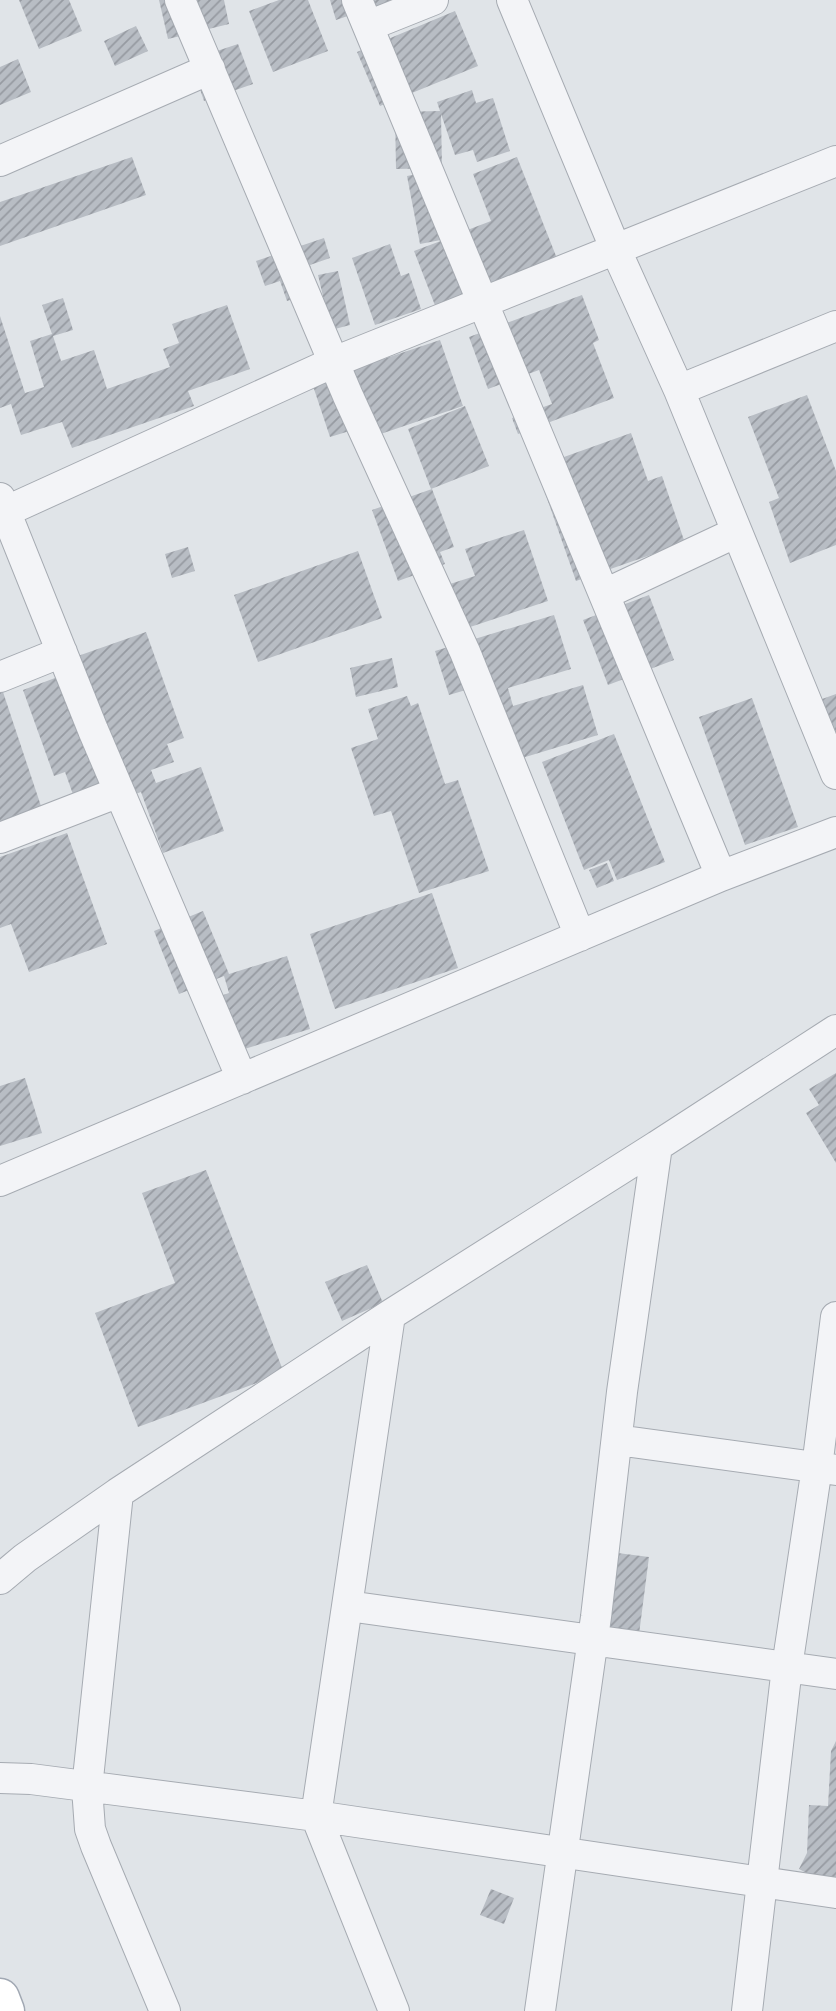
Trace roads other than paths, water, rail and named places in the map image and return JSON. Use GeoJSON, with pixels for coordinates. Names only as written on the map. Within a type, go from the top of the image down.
{"type":"FeatureCollection","features":[{"type":"Feature","properties":{"kind":"main road"},"geometry":{"type":"LineString","coordinates":[[0,1998],[5,2011]]}},
{"type":"Feature","properties":{"kind":"street"},"geometry":{"type":"LineString","coordinates":[[180,0],[348,396],[465,652],[580,936]]}},
{"type":"Feature","properties":{"kind":"street"},"geometry":{"type":"LineString","coordinates":[[433,0],[362,13],[721,876]]}},
{"type":"Feature","properties":{"kind":"street"},"geometry":{"type":"LineString","coordinates":[[512,0],[615,248],[679,390],[836,775]]}},
{"type":"Feature","properties":{"kind":"street"},"geometry":{"type":"LineString","coordinates":[[0,161],[210,69]]}},
{"type":"Feature","properties":{"kind":"street"},"geometry":{"type":"LineString","coordinates":[[242,1079],[119,792],[2,508],[334,362],[836,161]]}},
{"type":"Feature","properties":{"kind":"street"},"geometry":{"type":"LineString","coordinates":[[679,390],[836,326]]}},
{"type":"Feature","properties":{"kind":"street"},"geometry":{"type":"LineString","coordinates":[[605,594],[737,532]]}},
{"type":"Feature","properties":{"kind":"street"},"geometry":{"type":"LineString","coordinates":[[0,677],[62,652]]}},
{"type":"Feature","properties":{"kind":"street"},"geometry":{"type":"LineString","coordinates":[[0,838],[119,792]]}},
{"type":"Feature","properties":{"kind":"street"},"geometry":{"type":"LineString","coordinates":[[0,1181],[721,876],[836,832]]}},
{"type":"Feature","properties":{"kind":"street"},"geometry":{"type":"LineString","coordinates":[[0,1579],[25,1558],[118,1493],[390,1315],[836,1030]]}},
{"type":"Feature","properties":{"kind":"street"},"geometry":{"type":"LineString","coordinates":[[540,2011],[593,1639],[657,1146]]}},
{"type":"Feature","properties":{"kind":"street"},"geometry":{"type":"LineString","coordinates":[[390,1315],[316,1816],[394,2011]]}},
{"type":"Feature","properties":{"kind":"street"},"geometry":{"type":"LineString","coordinates":[[747,2011],[787,1667],[827,1469],[836,1317]]}},
{"type":"Feature","properties":{"kind":"street"},"geometry":{"type":"LineString","coordinates":[[617,1440],[827,1469]]}},
{"type":"Feature","properties":{"kind":"street"},"geometry":{"type":"LineString","coordinates":[[118,1493],[88,1788],[90,1829],[165,2011]]}},
{"type":"Feature","properties":{"kind":"street"},"geometry":{"type":"LineString","coordinates":[[348,1606],[836,1674]]}},
{"type":"Feature","properties":{"kind":"street"},"geometry":{"type":"LineString","coordinates":[[0,1756],[31,1779]]}},
{"type":"Feature","properties":{"kind":"street"},"geometry":{"type":"LineString","coordinates":[[0,1778],[31,1779],[316,1816],[836,1893]]}}]}
